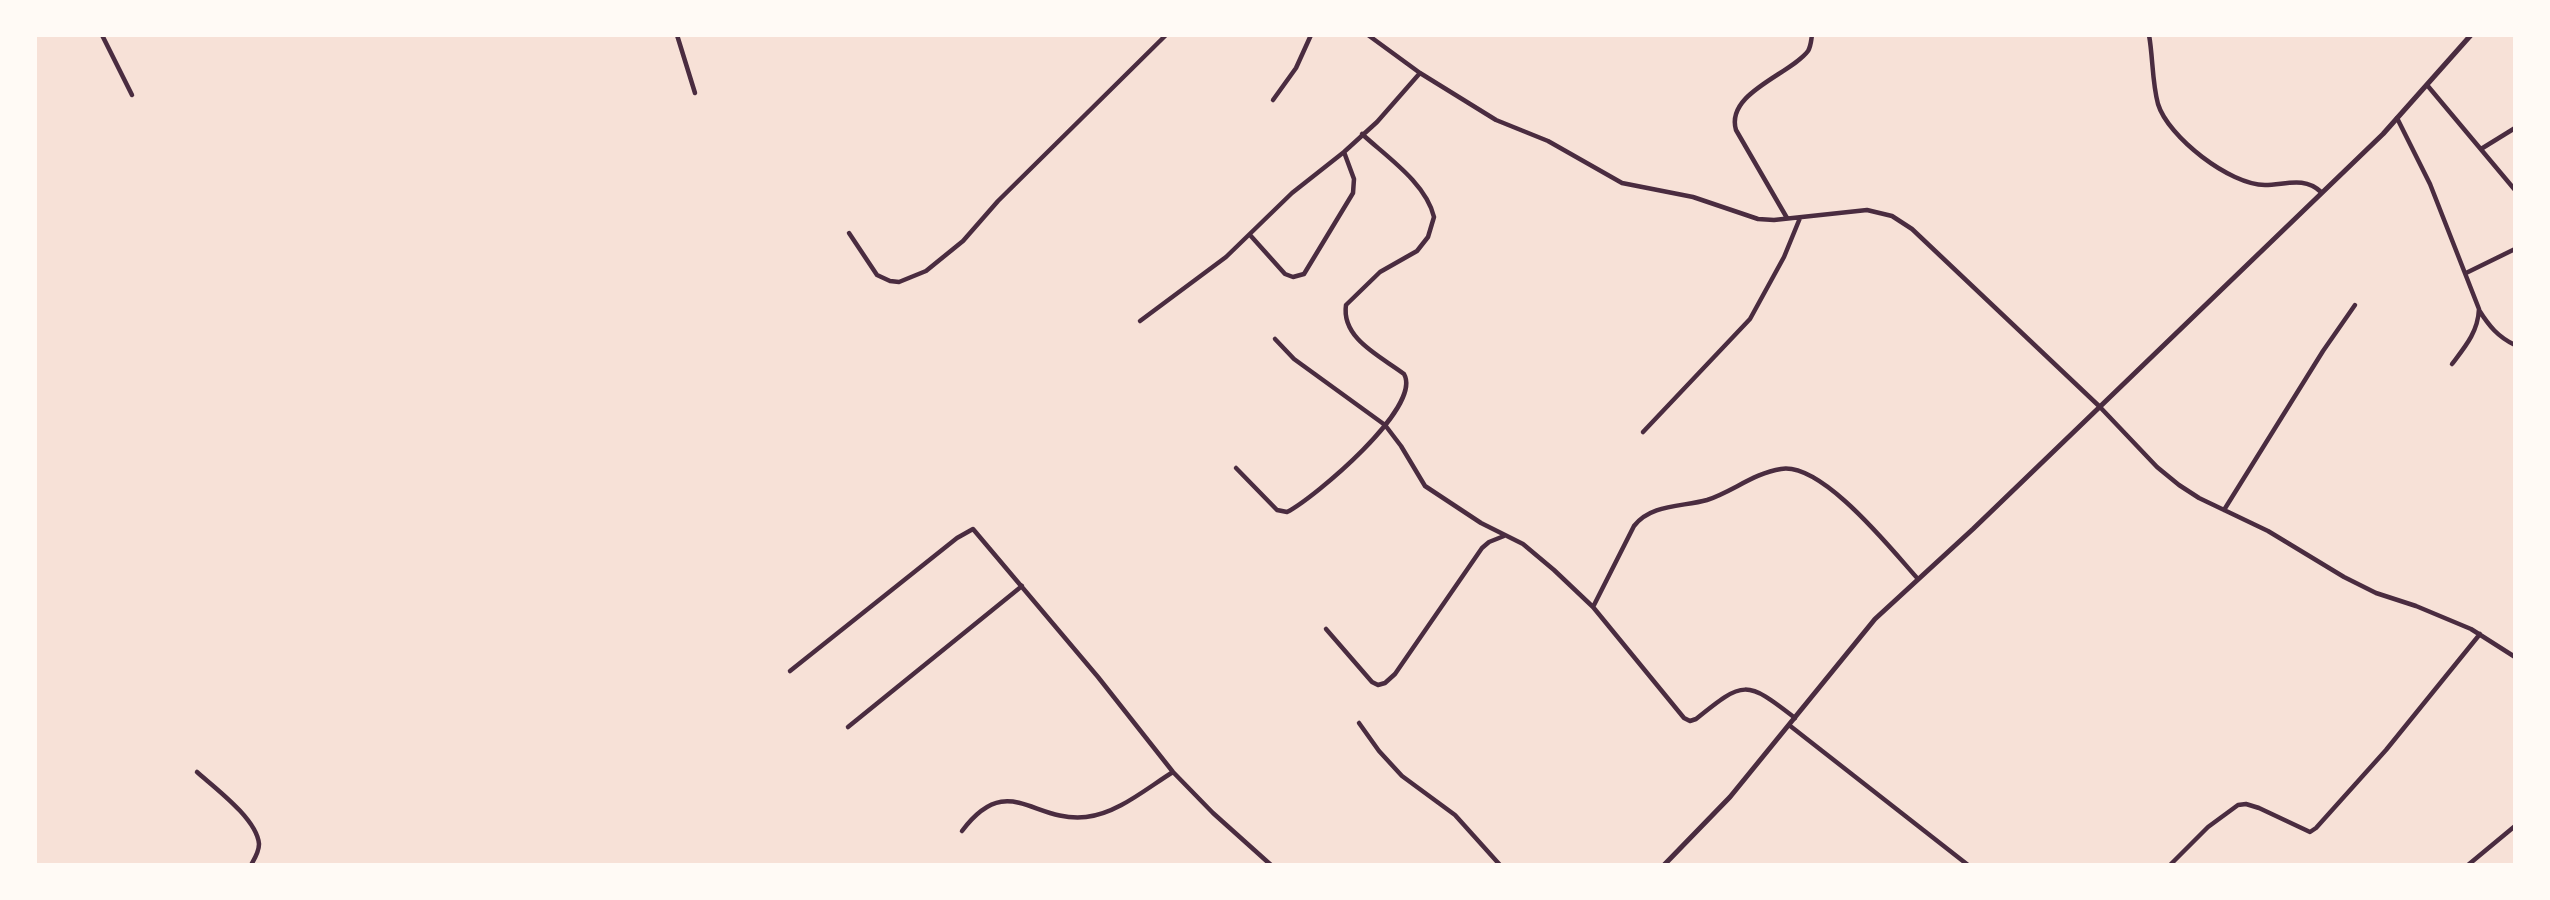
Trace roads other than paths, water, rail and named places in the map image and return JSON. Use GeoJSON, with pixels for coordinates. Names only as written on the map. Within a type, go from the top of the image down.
{"type":"FeatureCollection","features":[{"type":"Feature","properties":{"kind":"street"},"geometry":{"type":"LineString","coordinates":[[102,35],[132,95]]}},
{"type":"Feature","properties":{"kind":"street"},"geometry":{"type":"LineString","coordinates":[[677,35],[695,93]]}},
{"type":"Feature","properties":{"kind":"street"},"geometry":{"type":"LineString","coordinates":[[849,233],[877,275],[899,282],[926,271],[963,241],[998,201],[1167,35]]}},
{"type":"Feature","properties":{"kind":"street"},"geometry":{"type":"LineString","coordinates":[[1273,100],[1296,68],[1311,35]]}},
{"type":"Feature","properties":{"kind":"street"},"geometry":{"type":"LineString","coordinates":[[1368,35],[1420,73],[1496,120],[1548,141],[1622,183],[1693,197],[1758,219],[1800,218],[1858,210],[1892,216],[1912,229],[2099,406],[2157,467],[2179,485],[2268,531],[2375,593],[2416,606],[2480,634],[2515,657]]}},
{"type":"Feature","properties":{"kind":"street"},"geometry":{"type":"LineString","coordinates":[[1787,218],[1736,130],[1734,117],[1756,90],[1805,54],[1812,35]]}},
{"type":"Feature","properties":{"kind":"street"},"geometry":{"type":"LineString","coordinates":[[2149,35],[2158,105],[2165,119],[2188,144],[2239,179],[2263,185],[2303,182],[2321,192]]}},
{"type":"Feature","properties":{"kind":"street"},"geometry":{"type":"LineString","coordinates":[[1664,865],[1730,797],[1875,619],[2398,118],[2471,35]]}},
{"type":"Feature","properties":{"kind":"street"},"geometry":{"type":"LineString","coordinates":[[1140,321],[1218,264],[1292,193],[1345,152],[1377,122],[1420,73]]}},
{"type":"Feature","properties":{"kind":"street"},"geometry":{"type":"LineString","coordinates":[[2427,85],[2515,190]]}},
{"type":"Feature","properties":{"kind":"street"},"geometry":{"type":"LineString","coordinates":[[2398,118],[2430,184],[2479,309],[2488,326],[2501,338],[2515,345]]}},
{"type":"Feature","properties":{"kind":"street"},"geometry":{"type":"LineString","coordinates":[[2481,149],[2515,128]]}},
{"type":"Feature","properties":{"kind":"street"},"geometry":{"type":"LineString","coordinates":[[1236,468],[1277,510],[1287,512],[1347,468],[1385,425],[1405,391],[1407,380],[1404,374],[1371,351],[1358,338],[1346,317],[1346,305],[1380,272],[1417,251],[1428,237],[1434,217],[1432,209],[1418,188],[1362,134]]}},
{"type":"Feature","properties":{"kind":"street"},"geometry":{"type":"LineString","coordinates":[[1250,235],[1285,274],[1293,277],[1304,274],[1353,193],[1354,179],[1345,152]]}},
{"type":"Feature","properties":{"kind":"street"},"geometry":{"type":"LineString","coordinates":[[2507,180],[2515,175]]}},
{"type":"Feature","properties":{"kind":"street"},"geometry":{"type":"LineString","coordinates":[[1643,432],[1749,319],[1784,257],[1800,218]]}},
{"type":"Feature","properties":{"kind":"street"},"geometry":{"type":"LineString","coordinates":[[2466,272],[2515,249]]}},
{"type":"Feature","properties":{"kind":"street"},"geometry":{"type":"LineString","coordinates":[[2224,510],[2323,351],[2355,305]]}},
{"type":"Feature","properties":{"kind":"street"},"geometry":{"type":"LineString","coordinates":[[2452,364],[2478,324],[2479,309]]}},
{"type":"Feature","properties":{"kind":"street"},"geometry":{"type":"LineString","coordinates":[[1275,339],[1294,359],[1385,425],[1425,486],[1538,555],[1593,607],[1684,718],[1690,721],[1696,719],[1731,692],[1742,689],[1760,694],[1795,718]]}},
{"type":"Feature","properties":{"kind":"street"},"geometry":{"type":"LineString","coordinates":[[1593,607],[1640,519],[1657,510],[1717,497],[1782,468],[1804,470],[1844,500],[1918,579]]}},
{"type":"Feature","properties":{"kind":"street"},"geometry":{"type":"LineString","coordinates":[[790,671],[967,530],[973,529],[1173,772],[1271,865]]}},
{"type":"Feature","properties":{"kind":"street"},"geometry":{"type":"LineString","coordinates":[[1326,629],[1372,682],[1378,685],[1385,683],[1395,674],[1482,548],[1505,536]]}},
{"type":"Feature","properties":{"kind":"street"},"geometry":{"type":"LineString","coordinates":[[848,727],[1022,586]]}},
{"type":"Feature","properties":{"kind":"street"},"geometry":{"type":"LineString","coordinates":[[2170,865],[2208,827],[2238,805],[2246,804],[2259,808],[2310,832],[2316,828],[2386,750],[2480,634]]}},
{"type":"Feature","properties":{"kind":"street"},"geometry":{"type":"LineString","coordinates":[[1359,723],[1379,751],[1402,776],[1455,815],[1500,865]]}},
{"type":"Feature","properties":{"kind":"street"},"geometry":{"type":"LineString","coordinates":[[1789,725],[1968,865]]}},
{"type":"Feature","properties":{"kind":"street"},"geometry":{"type":"LineString","coordinates":[[197,772],[241,812],[255,830],[259,842],[258,853],[251,865]]}},
{"type":"Feature","properties":{"kind":"street"},"geometry":{"type":"LineString","coordinates":[[962,831],[972,818],[999,802],[1009,800],[1055,814],[1086,817],[1118,806],[1173,772]]}},
{"type":"Feature","properties":{"kind":"street"},"geometry":{"type":"LineString","coordinates":[[2468,865],[2515,826]]}}]}
